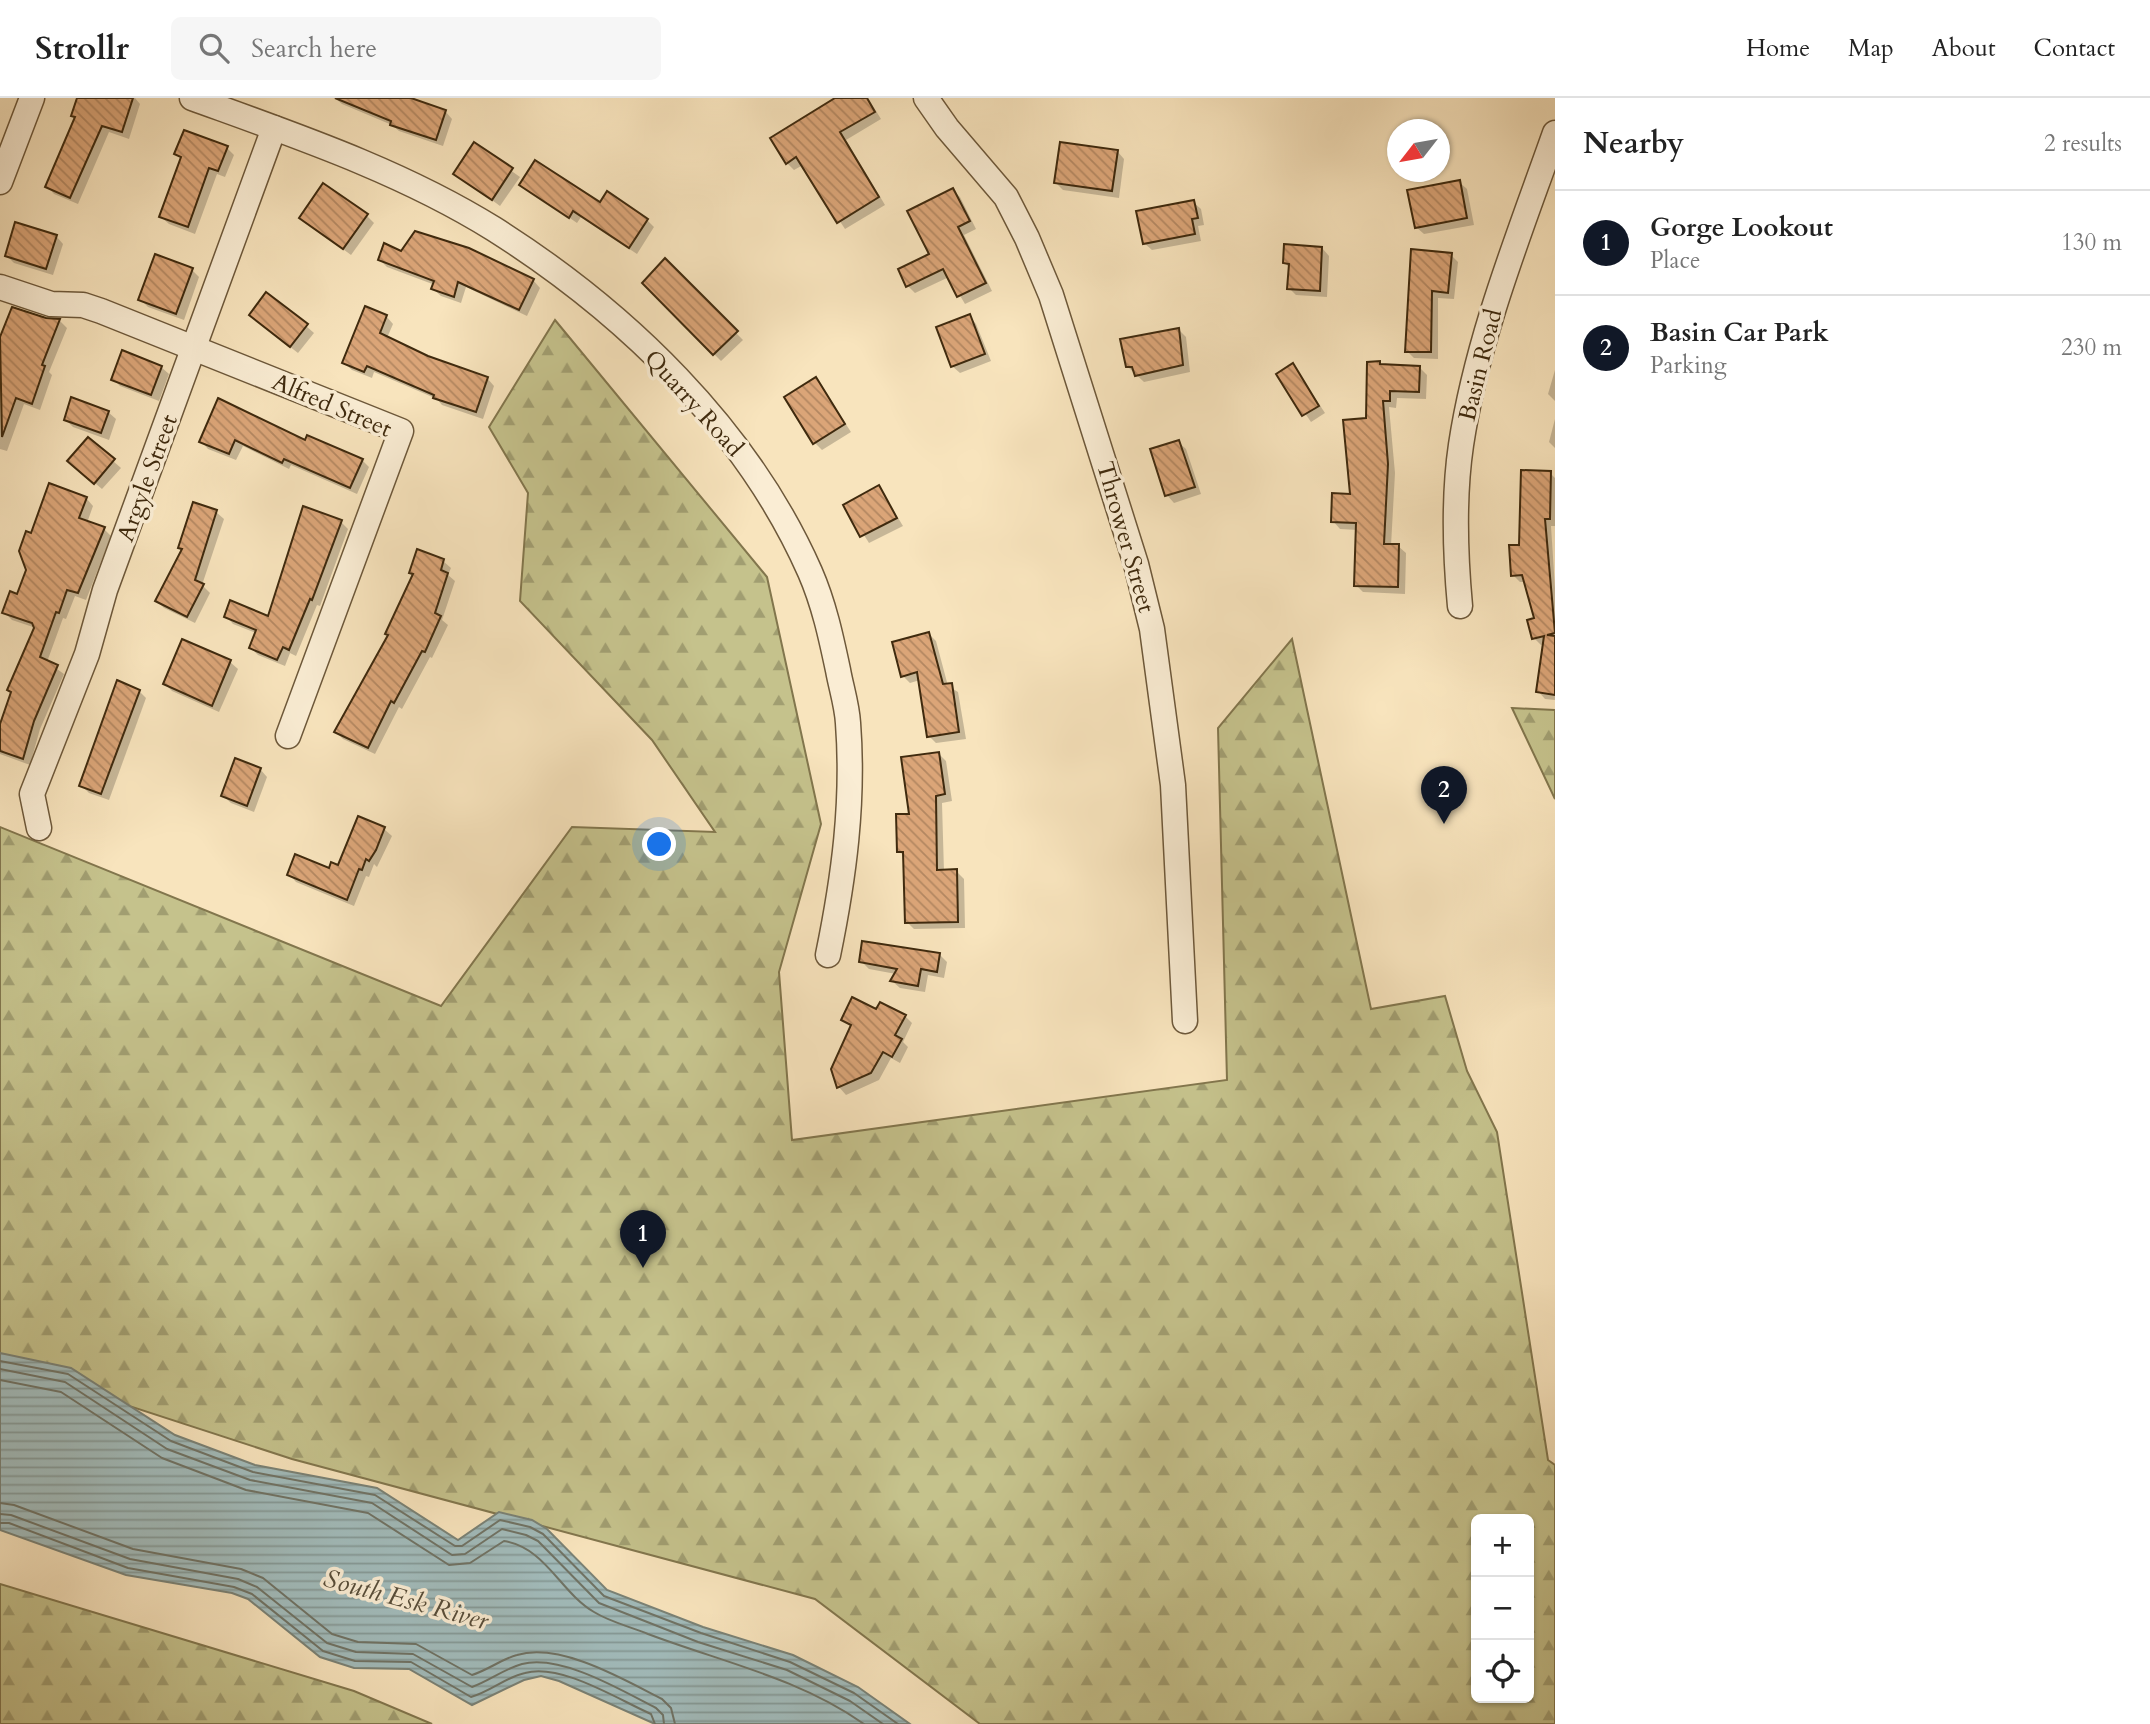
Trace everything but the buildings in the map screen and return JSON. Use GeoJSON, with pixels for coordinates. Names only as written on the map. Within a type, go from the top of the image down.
{"type":"FeatureCollection","features":[{"type":"Feature","properties":{"kind":"street"},"geometry":{"type":"LineString","coordinates":[[0,182],[32,98]]}},
{"type":"Feature","properties":{"kind":"street","name":"Quarry Road"},"geometry":{"type":"LineString","coordinates":[[192,98],[362,162],[493,229],[609,312],[678,378],[747,462],[777,509],[810,572],[828,620],[848,721],[850,819],[843,880],[828,955]]}},
{"type":"Feature","properties":{"kind":"street","name":"Thrower Street"},"geometry":{"type":"LineString","coordinates":[[926,98],[947,128],[1006,197],[1027,238],[1051,295],[1136,564],[1152,629],[1173,785],[1185,1021]]}},
{"type":"Feature","properties":{"kind":"street","name":"Argyle Street"},"geometry":{"type":"LineString","coordinates":[[38,828],[32,804],[33,794],[86,654],[105,590],[196,348],[274,128]]}},
{"type":"Feature","properties":{"kind":"street","name":"Basin Road"},"geometry":{"type":"LineString","coordinates":[[1460,606],[1455,501],[1469,398],[1492,315],[1555,133]]}},
{"type":"Feature","properties":{"kind":"street","name":"Alfred Street"},"geometry":{"type":"LineString","coordinates":[[0,287],[51,304],[83,305],[101,311],[401,430],[288,736]]}},
{"type":"Feature","properties":{"kind":"green space"},"geometry":{"type":"Polygon","coordinates":[[[555,320],[767,577],[821,824],[779,972],[792,1140],[1227,1080],[1218,728],[1292,639],[1371,1009],[1445,996],[1467,1071],[1497,1132],[1548,1460],[1555,1465],[1555,1724],[980,1724],[815,1599],[292,1459],[0,1364],[0,827],[441,1006],[572,827],[715,832],[652,740],[520,601],[528,493],[489,427],[555,320]]]}},
{"type":"Feature","properties":{"kind":"green space"},"geometry":{"type":"Polygon","coordinates":[[[1512,708],[1555,710],[1555,799],[1512,708]]]}},
{"type":"Feature","properties":{"kind":"green space"},"geometry":{"type":"Polygon","coordinates":[[[0,1584],[354,1691],[432,1724],[0,1724],[0,1584]]]}},
{"type":"Feature","properties":{"kind":"water","name":"South Esk River"},"geometry":{"type":"Polygon","coordinates":[[[0,1353],[71,1368],[175,1435],[255,1465],[377,1488],[458,1540],[499,1512],[532,1520],[547,1529],[607,1590],[703,1627],[793,1655],[858,1687],[910,1724],[655,1724],[559,1681],[541,1676],[524,1680],[472,1705],[409,1669],[354,1668],[320,1657],[248,1599],[232,1593],[126,1575],[0,1530],[0,1353]]]}},
{"type":"Feature","properties":{"kind":"place","name":"Basin Car Park"},"geometry":{"type":"Point","coordinates":[1444,824]}},
{"type":"Feature","properties":{"kind":"place","name":"Gorge Lookout"},"geometry":{"type":"Point","coordinates":[643,1268]}}]}
